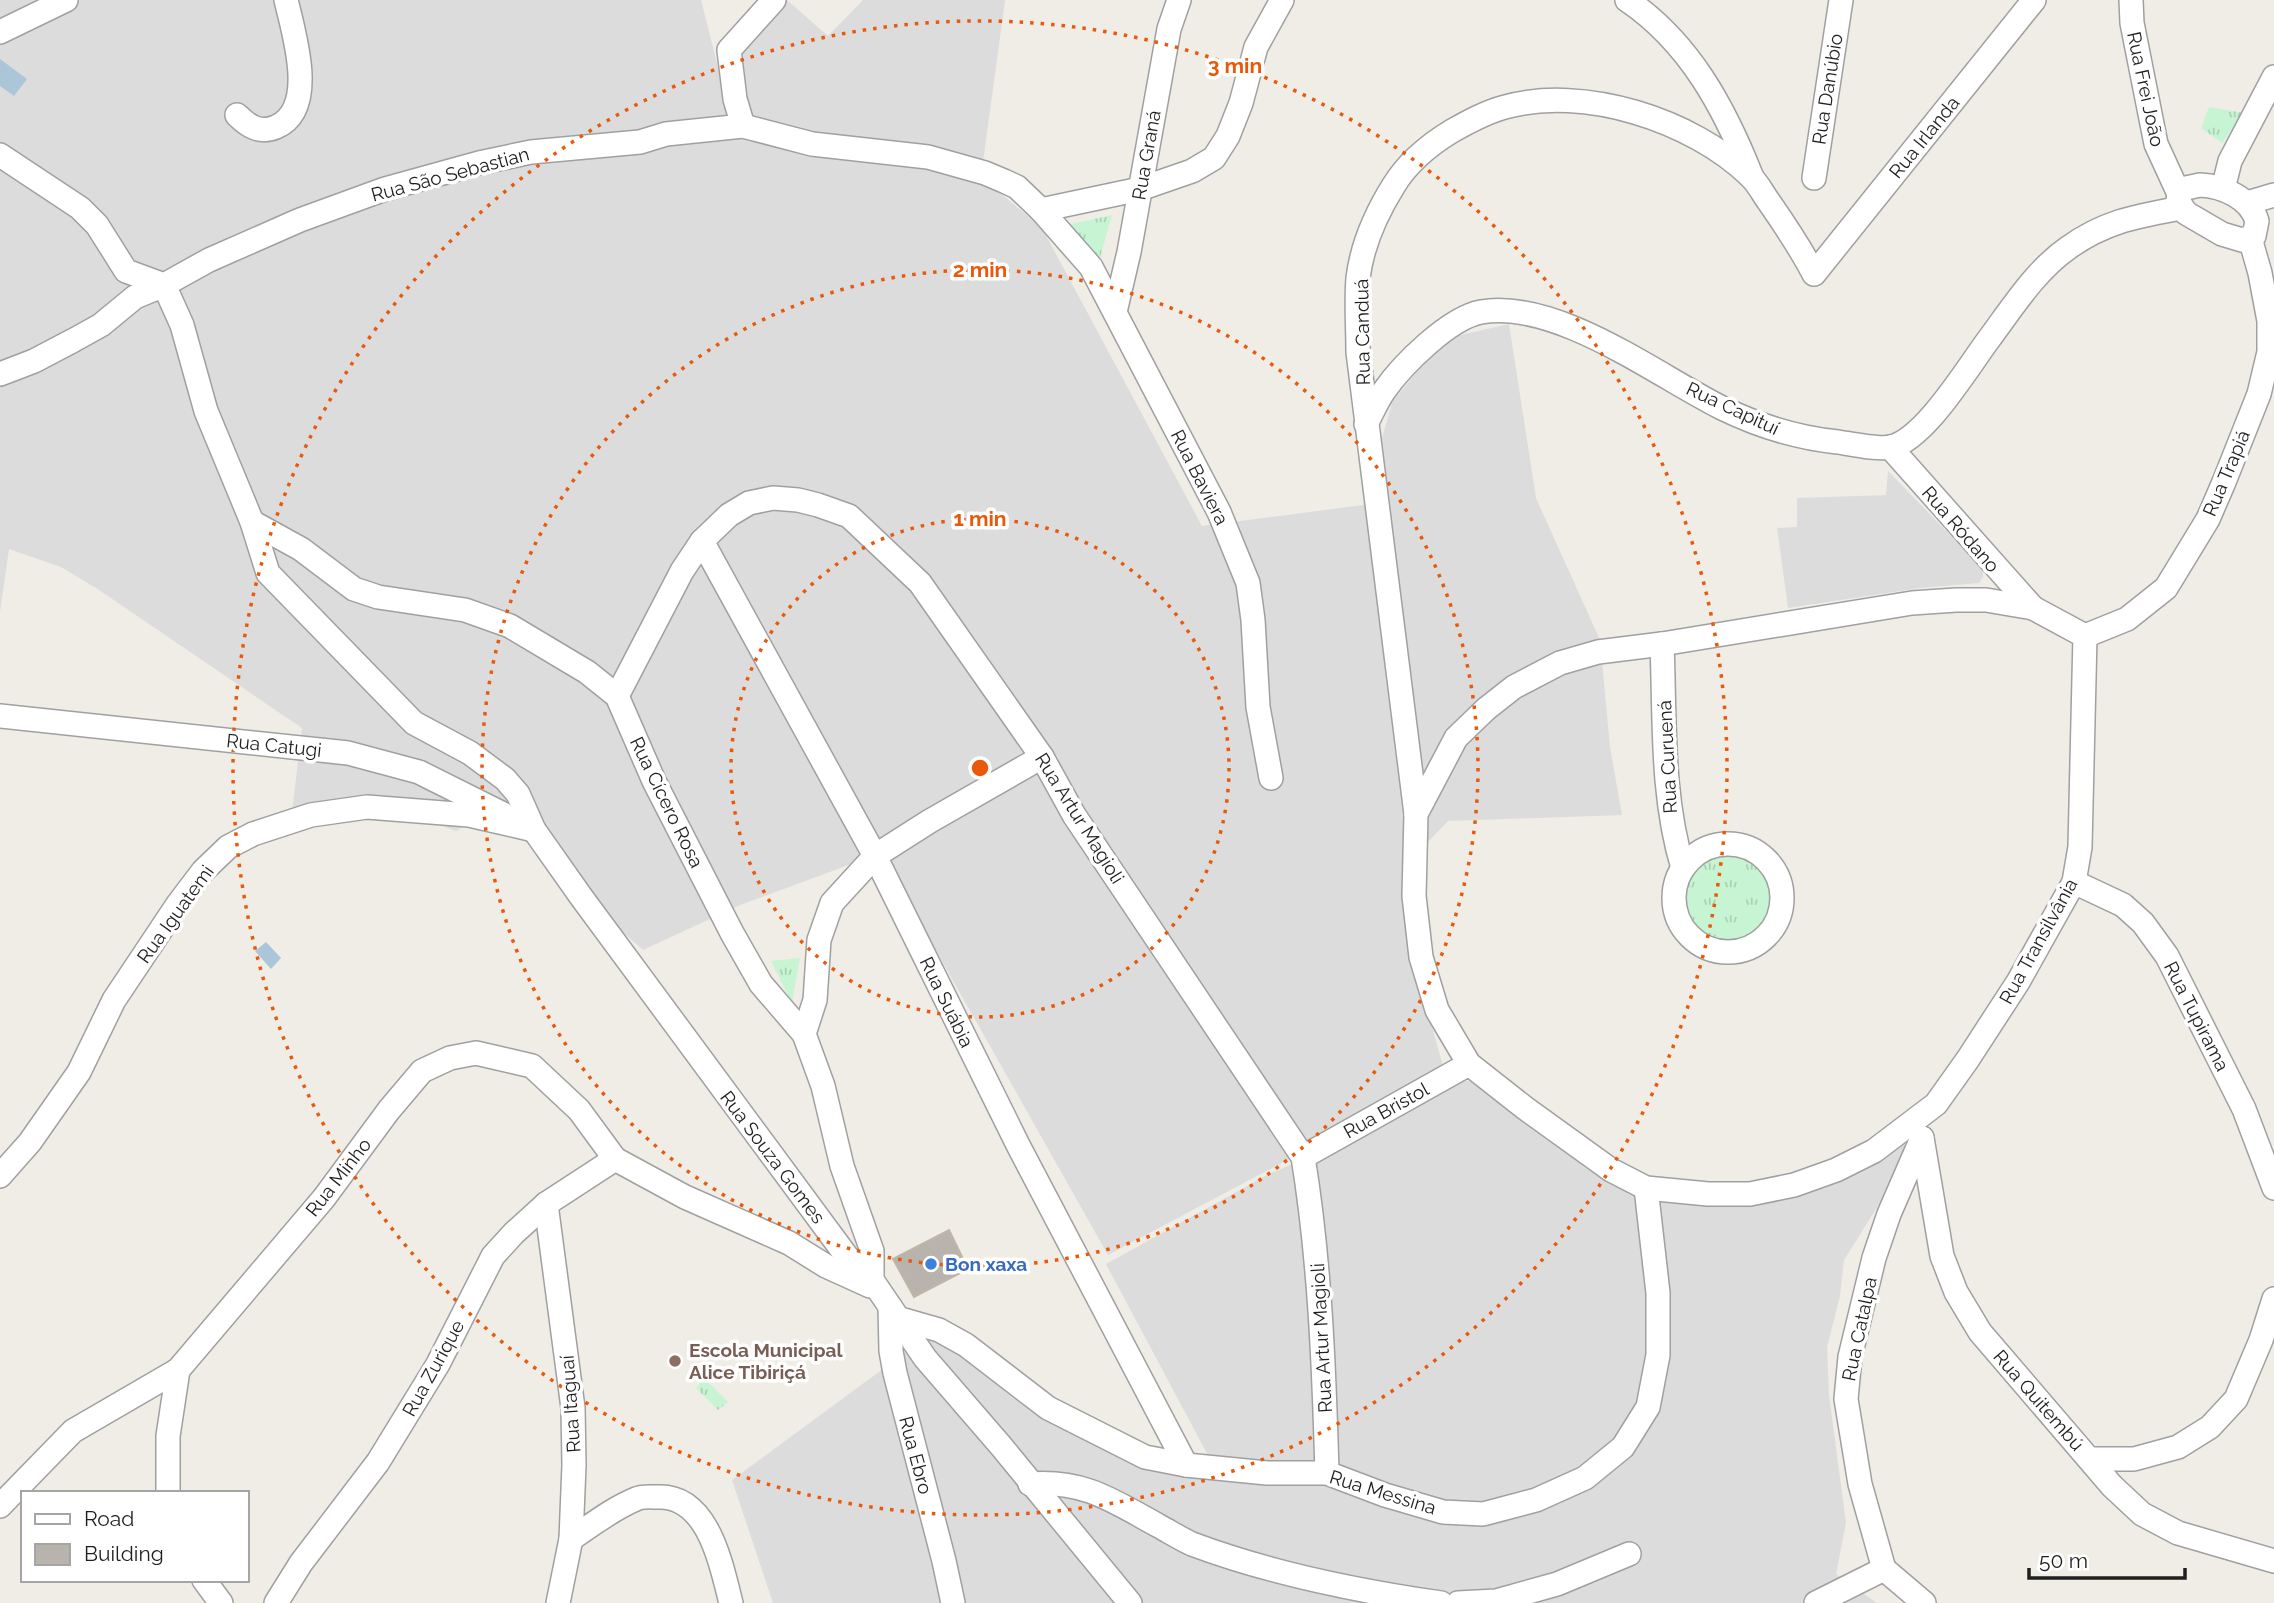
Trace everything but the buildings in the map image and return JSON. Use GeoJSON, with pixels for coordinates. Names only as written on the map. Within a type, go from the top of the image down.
{"type":"FeatureCollection","features":[{"type":"Feature","properties":{"kind":"street"},"geometry":{"type":"LineString","coordinates":[[0,32],[66,0]]}},
{"type":"Feature","properties":{"kind":"street"},"geometry":{"type":"LineString","coordinates":[[237,115],[248,126],[270,130],[291,118],[297,104],[297,45],[286,0]]}},
{"type":"Feature","properties":{"kind":"street"},"geometry":{"type":"LineString","coordinates":[[743,126],[735,99],[729,50],[774,0]]}},
{"type":"Feature","properties":{"kind":"street","name":"Rua Graná"},"geometry":{"type":"LineString","coordinates":[[1115,312],[1169,29],[1178,0]]}},
{"type":"Feature","properties":{"kind":"street"},"geometry":{"type":"LineString","coordinates":[[1041,210],[1140,189],[1192,171],[1214,158],[1233,125],[1256,47],[1282,0]]}},
{"type":"Feature","properties":{"kind":"street"},"geometry":{"type":"LineString","coordinates":[[1627,0],[1639,8],[1686,54],[1707,84],[1734,132],[1752,178]]}},
{"type":"Feature","properties":{"kind":"street","name":"Rua Danúbio"},"geometry":{"type":"LineString","coordinates":[[1814,178],[1841,0]]}},
{"type":"Feature","properties":{"kind":"street","name":"Rua Irlanda"},"geometry":{"type":"LineString","coordinates":[[1809,265],[2034,0]]}},
{"type":"Feature","properties":{"kind":"street","name":"Rua Frei João"},"geometry":{"type":"LineString","coordinates":[[2131,0],[2134,35],[2156,144],[2179,193]]}},
{"type":"Feature","properties":{"kind":"street"},"geometry":{"type":"LineString","coordinates":[[2217,187],[2274,77]]}},
{"type":"Feature","properties":{"kind":"street","name":"Rua Canduá"},"geometry":{"type":"LineString","coordinates":[[1416,814],[1358,352],[1359,277],[1367,242],[1379,211],[1395,183],[1412,161],[1440,138],[1472,120],[1505,107],[1544,101],[1574,101],[1615,107],[1657,119],[1720,151],[1752,178],[1809,265]]}},
{"type":"Feature","properties":{"kind":"street","name":"Rua Baviera"},"geometry":{"type":"LineString","coordinates":[[743,126],[812,144],[928,157],[985,173],[1017,187],[1091,267],[1219,512],[1248,583],[1258,707],[1270,778]]}},
{"type":"Feature","properties":{"kind":"street","name":"Rua São Sebastian"},"geometry":{"type":"LineString","coordinates":[[0,374],[34,361],[82,336],[135,296],[164,285],[209,260],[300,220],[385,189],[479,163],[531,152],[640,142],[666,134],[743,126]]}},
{"type":"Feature","properties":{"kind":"street"},"geometry":{"type":"LineString","coordinates":[[0,155],[80,208],[97,225],[126,271],[164,285]]}},
{"type":"Feature","properties":{"kind":"street"},"geometry":{"type":"LineString","coordinates":[[1890,447],[1913,436],[1931,416],[2043,270],[2066,249],[2095,230],[2121,219],[2148,214],[2179,193],[2200,185],[2217,187],[2257,232]]}},
{"type":"Feature","properties":{"kind":"street"},"geometry":{"type":"LineString","coordinates":[[2179,193],[2191,217],[2222,234],[2257,232]]}},
{"type":"Feature","properties":{"kind":"street"},"geometry":{"type":"LineString","coordinates":[[2257,232],[2273,196]]}},
{"type":"Feature","properties":{"kind":"street","name":"Rua Trapiá"},"geometry":{"type":"LineString","coordinates":[[2085,636],[2127,619],[2166,588],[2208,519],[2259,394],[2269,352],[2269,321],[2260,273],[2257,232]]}},
{"type":"Feature","properties":{"kind":"street","name":"Rua Souza Gomes"},"geometry":{"type":"LineString","coordinates":[[164,285],[182,326],[206,411],[252,522],[268,573],[414,723],[470,753],[505,779],[518,794],[534,830],[692,1050],[848,1258],[885,1299],[925,1358],[1130,1603]]}},
{"type":"Feature","properties":{"kind":"street","name":"Rua Capituí"},"geometry":{"type":"LineString","coordinates":[[1366,424],[1384,391],[1439,334],[1478,312],[1502,310],[1541,316],[1575,330],[1644,363],[1721,407],[1758,424],[1795,436],[1890,447]]}},
{"type":"Feature","properties":{"kind":"street","name":"Rua Ródano"},"geometry":{"type":"LineString","coordinates":[[1890,447],[2033,608]]}},
{"type":"Feature","properties":{"kind":"street","name":"Rua Artur Magioli"},"geometry":{"type":"LineString","coordinates":[[617,696],[682,570],[702,541],[729,515],[749,503],[773,498],[808,503],[849,516],[920,583],[1042,757],[1074,815],[1303,1157],[1313,1219],[1327,1473]]}},
{"type":"Feature","properties":{"kind":"street","name":"Rua Cícero Rosa"},"geometry":{"type":"LineString","coordinates":[[252,522],[301,549],[354,589],[377,597],[465,610],[510,626],[587,671],[617,696],[654,781],[732,933],[761,984],[804,1034],[823,1086],[842,1166],[872,1251],[885,1299]]}},
{"type":"Feature","properties":{"kind":"street","name":"Rua Suábia"},"geometry":{"type":"LineString","coordinates":[[702,541],[875,856],[1018,1145],[1186,1465]]}},
{"type":"Feature","properties":{"kind":"street","name":"Rua Transilvânia"},"geometry":{"type":"LineString","coordinates":[[1986,600],[2033,608],[2085,636],[2080,847],[2074,882],[2018,982],[1936,1104],[1874,1151],[1836,1170],[1794,1185],[1751,1194],[1708,1194],[1646,1188],[1611,1170],[1469,1064],[1437,1010],[1421,957],[1414,896],[1416,814],[1456,738],[1486,709],[1514,687],[1560,663],[1598,652],[1912,603],[1986,600]]}},
{"type":"Feature","properties":{"kind":"street","name":"Rua Curuená"},"geometry":{"type":"LineString","coordinates":[[1662,644],[1668,799],[1674,837],[1683,868]]}},
{"type":"Feature","properties":{"kind":"street","name":"Rua Catugi"},"geometry":{"type":"LineString","coordinates":[[0,716],[348,753],[419,772],[534,830]]}},
{"type":"Feature","properties":{"kind":"street"},"geometry":{"type":"LineString","coordinates":[[804,1034],[815,1000],[819,940],[832,903],[875,856],[1042,757]]}},
{"type":"Feature","properties":{"kind":"street","name":"Rua Iguatemi"},"geometry":{"type":"LineString","coordinates":[[0,1176],[30,1142],[79,1072],[114,1000],[178,904],[203,871],[229,847],[253,834],[311,815],[368,807],[469,815],[534,830]]}},
{"type":"Feature","properties":{"kind":"street"},"geometry":{"type":"LineString","coordinates":[[1732,843],[1750,848],[1766,859],[1777,874],[1783,892],[1782,911],[1774,929],[1761,943],[1735,953],[1725,954],[1707,949],[1691,939],[1679,923],[1674,905],[1675,886],[1683,868],[1696,854],[1713,846],[1732,843]]}},
{"type":"Feature","properties":{"kind":"street","name":"Rua Tupirama"},"geometry":{"type":"LineString","coordinates":[[2074,882],[2123,905],[2143,923],[2166,956],[2244,1109],[2274,1188]]}},
{"type":"Feature","properties":{"kind":"street","name":"Rua Minho"},"geometry":{"type":"LineString","coordinates":[[178,1370],[324,1198],[389,1110],[422,1071],[450,1058],[476,1053],[532,1066],[579,1110],[614,1159]]}},
{"type":"Feature","properties":{"kind":"street","name":"Rua Bristol"},"geometry":{"type":"LineString","coordinates":[[1303,1157],[1469,1064]]}},
{"type":"Feature","properties":{"kind":"street","name":"Rua Catalpa"},"geometry":{"type":"LineString","coordinates":[[1884,1569],[1860,1483],[1846,1399],[1850,1357],[1874,1258],[1889,1214],[1936,1104]]}},
{"type":"Feature","properties":{"kind":"street","name":"Rua Quitembú"},"geometry":{"type":"LineString","coordinates":[[1922,1138],[1941,1256],[1956,1292],[1980,1332],[2126,1500],[2142,1514],[2178,1533],[2274,1561]]}},
{"type":"Feature","properties":{"kind":"street"},"geometry":{"type":"LineString","coordinates":[[614,1159],[685,1197],[789,1244],[885,1299]]}},
{"type":"Feature","properties":{"kind":"street","name":"Rua Zurique"},"geometry":{"type":"LineString","coordinates":[[276,1603],[301,1563],[378,1462],[439,1364],[493,1256],[546,1204],[614,1159]]}},
{"type":"Feature","properties":{"kind":"street","name":"Rua Messina"},"geometry":{"type":"LineString","coordinates":[[885,1299],[966,1345],[1048,1408],[1145,1457],[1186,1465],[1267,1474],[1327,1473],[1385,1495],[1443,1512],[1483,1514],[1536,1500],[1585,1478],[1623,1447],[1648,1407],[1658,1355],[1658,1293],[1646,1188]]}},
{"type":"Feature","properties":{"kind":"street","name":"Rua Itaguaí"},"geometry":{"type":"LineString","coordinates":[[546,1204],[573,1408],[571,1539],[558,1603]]}},
{"type":"Feature","properties":{"kind":"street","name":"Rua Ebro"},"geometry":{"type":"LineString","coordinates":[[885,1299],[895,1373],[953,1603]]}},
{"type":"Feature","properties":{"kind":"street"},"geometry":{"type":"LineString","coordinates":[[2090,1459],[2134,1460],[2178,1447],[2210,1427],[2236,1399],[2261,1340],[2274,1299]]}},
{"type":"Feature","properties":{"kind":"street"},"geometry":{"type":"LineString","coordinates":[[168,1491],[168,1436],[178,1370]]}},
{"type":"Feature","properties":{"kind":"street"},"geometry":{"type":"LineString","coordinates":[[0,1506],[73,1431],[178,1370]]}},
{"type":"Feature","properties":{"kind":"street"},"geometry":{"type":"LineString","coordinates":[[1030,1484],[1053,1482],[1077,1486],[1112,1500],[1190,1543],[1261,1566],[1368,1593],[1441,1603]]}},
{"type":"Feature","properties":{"kind":"street"},"geometry":{"type":"LineString","coordinates":[[571,1539],[611,1511],[639,1498],[668,1496],[686,1502],[707,1529],[731,1603]]}},
{"type":"Feature","properties":{"kind":"street"},"geometry":{"type":"LineString","coordinates":[[1458,1603],[1496,1601],[1557,1584],[1629,1554]]}},
{"type":"Feature","properties":{"kind":"street"},"geometry":{"type":"LineString","coordinates":[[1816,1603],[1884,1569],[1924,1603]]}},
{"type":"Feature","properties":{"kind":"street"},"geometry":{"type":"LineString","coordinates":[[205,1582],[221,1603]]}},
{"type":"Feature","properties":{"kind":"shaded area"},"geometry":{"type":"Polygon","coordinates":[[[0,0],[701,0],[720,75],[782,0],[787,0],[828,36],[863,0],[1005,0],[981,177],[1042,228],[1202,526],[1363,505],[1392,403],[1443,339],[1509,324],[1536,498],[1600,640],[1610,747],[1622,815],[1448,821],[1408,863],[1409,944],[1444,1070],[1291,1158],[1108,1255],[881,853],[740,905],[643,950],[546,865],[497,806],[456,831],[421,818],[292,812],[302,728],[61,567],[9,549],[0,612],[0,0]]]}},
{"type":"Feature","properties":{"kind":"shaded area"},"geometry":{"type":"Polygon","coordinates":[[[1888,471],[1983,569],[1983,577],[1979,583],[1920,588],[1788,608],[1777,528],[1797,527],[1797,498],[1886,495],[1888,471]]]}},
{"type":"Feature","properties":{"kind":"shaded area"},"geometry":{"type":"Polygon","coordinates":[[[1453,1080],[1487,1083],[1585,1168],[1644,1201],[1757,1199],[1899,1142],[1910,1149],[1844,1260],[1840,1296],[1827,1347],[1829,1395],[1846,1523],[1836,1574],[1877,1603],[773,1603],[732,1480],[929,1335],[1054,1418],[1219,1476],[1106,1264],[1267,1175],[1311,1156],[1453,1080]]]}},
{"type":"Feature","properties":{"kind":"green space"},"geometry":{"type":"Polygon","coordinates":[[[2209,107],[2244,113],[2222,143],[2201,128],[2209,107]]]}},
{"type":"Feature","properties":{"kind":"green space"},"geometry":{"type":"Polygon","coordinates":[[[1112,215],[1097,268],[1071,224],[1112,215]]]}},
{"type":"Feature","properties":{"kind":"green space"},"geometry":{"type":"Polygon","coordinates":[[[1729,850],[1756,858],[1770,872],[1778,899],[1770,926],[1756,940],[1729,948],[1702,940],[1688,926],[1680,899],[1688,872],[1702,858],[1729,850]]]}},
{"type":"Feature","properties":{"kind":"green space"},"geometry":{"type":"Polygon","coordinates":[[[800,958],[792,1003],[771,961],[800,958]]]}},
{"type":"Feature","properties":{"kind":"green space"},"geometry":{"type":"Polygon","coordinates":[[[704,1378],[728,1402],[718,1410],[696,1388],[704,1378]]]}},
{"type":"Feature","properties":{"kind":"water"},"geometry":{"type":"Polygon","coordinates":[[[0,59],[27,79],[14,96],[0,86],[0,59]]]}},
{"type":"Feature","properties":{"kind":"water"},"geometry":{"type":"Polygon","coordinates":[[[266,942],[281,958],[271,969],[255,951],[266,942]]]}},
{"type":"Feature","properties":{"kind":"place","name":"Bon xaxa"},"geometry":{"type":"Point","coordinates":[931,1264]}},
{"type":"Feature","properties":{"kind":"place","name":"Escola Municipal Alice Tibiriçá"},"geometry":{"type":"Point","coordinates":[675,1361]}}]}
